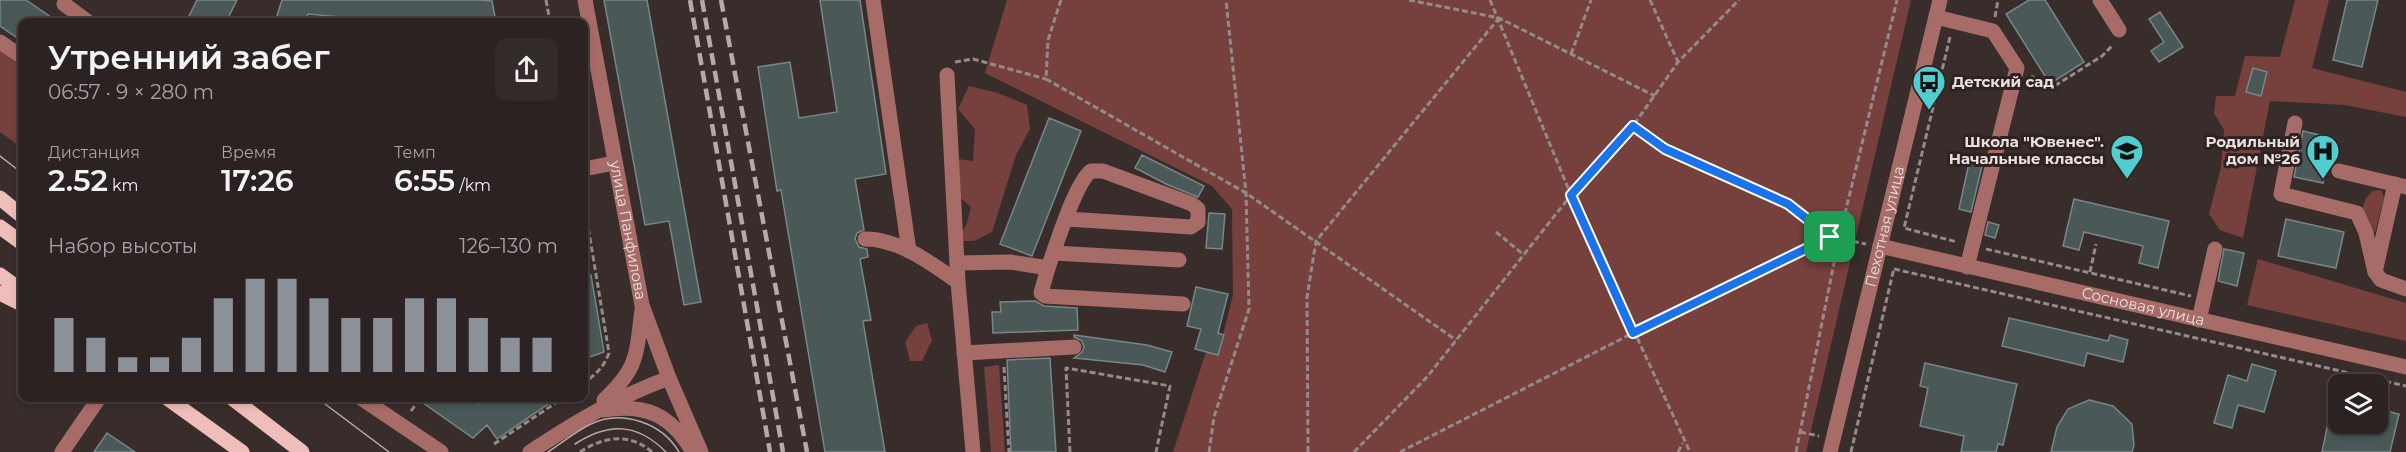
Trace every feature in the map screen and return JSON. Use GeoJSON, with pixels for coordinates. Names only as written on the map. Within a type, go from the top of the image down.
{"type":"FeatureCollection","features":[{"type":"Feature","properties":{"kind":"main road"},"geometry":{"type":"LineString","coordinates":[[0,198],[18,213]]}},
{"type":"Feature","properties":{"kind":"main road"},"geometry":{"type":"LineString","coordinates":[[0,227],[18,240]]}},
{"type":"Feature","properties":{"kind":"main road"},"geometry":{"type":"LineString","coordinates":[[0,275],[18,288]]}},
{"type":"Feature","properties":{"kind":"main road"},"geometry":{"type":"LineString","coordinates":[[0,293],[18,302]]}},
{"type":"Feature","properties":{"kind":"main road"},"geometry":{"type":"LineString","coordinates":[[173,402],[242,452]]}},
{"type":"Feature","properties":{"kind":"main road"},"geometry":{"type":"LineString","coordinates":[[237,402],[302,452]]}},
{"type":"Feature","properties":{"kind":"street","name":"улица Панфилова"},"geometry":{"type":"LineString","coordinates":[[585,0],[642,305],[669,378],[701,452]]}},
{"type":"Feature","properties":{"kind":"street"},"geometry":{"type":"LineString","coordinates":[[873,0],[909,251]]}},
{"type":"Feature","properties":{"kind":"street","name":"Пехотная улица"},"geometry":{"type":"LineString","coordinates":[[1830,452],[1940,0]]}},
{"type":"Feature","properties":{"kind":"street"},"geometry":{"type":"LineString","coordinates":[[2100,0],[2119,30]]}},
{"type":"Feature","properties":{"kind":"street"},"geometry":{"type":"LineString","coordinates":[[63,1],[83,18]]}},
{"type":"Feature","properties":{"kind":"street"},"geometry":{"type":"LineString","coordinates":[[1936,17],[1993,31],[2017,68],[1967,267]]}},
{"type":"Feature","properties":{"kind":"street"},"geometry":{"type":"LineString","coordinates":[[0,42],[18,54]]}},
{"type":"Feature","properties":{"kind":"street"},"geometry":{"type":"LineString","coordinates":[[947,75],[958,282],[973,452]]}},
{"type":"Feature","properties":{"kind":"street"},"geometry":{"type":"LineString","coordinates":[[2295,123],[2281,194],[2358,213],[2366,233],[2375,272],[2381,280],[2406,289]]}},
{"type":"Feature","properties":{"kind":"street"},"geometry":{"type":"LineString","coordinates":[[588,168],[615,163]]}},
{"type":"Feature","properties":{"kind":"street"},"geometry":{"type":"LineString","coordinates":[[1067,219],[1191,226],[1198,222],[1199,212],[1192,204],[1096,170],[1091,171],[1084,176],[1067,219],[1051,260],[1041,288],[1045,296],[1184,304]]}},
{"type":"Feature","properties":{"kind":"street"},"geometry":{"type":"LineString","coordinates":[[2339,171],[2400,185],[2375,272]]}},
{"type":"Feature","properties":{"kind":"street"},"geometry":{"type":"LineString","coordinates":[[865,239],[882,239],[909,251],[958,282]]}},
{"type":"Feature","properties":{"kind":"street","name":"Сосновая улица"},"geometry":{"type":"LineString","coordinates":[[1880,246],[2406,367]]}},
{"type":"Feature","properties":{"kind":"street"},"geometry":{"type":"LineString","coordinates":[[2199,320],[2215,249]]}},
{"type":"Feature","properties":{"kind":"street"},"geometry":{"type":"LineString","coordinates":[[957,263],[1179,260]]}},
{"type":"Feature","properties":{"kind":"street"},"geometry":{"type":"LineString","coordinates":[[591,412],[629,374],[636,351],[642,305]]}},
{"type":"Feature","properties":{"kind":"street"},"geometry":{"type":"LineString","coordinates":[[964,353],[1074,346]]}},
{"type":"Feature","properties":{"kind":"street"},"geometry":{"type":"LineString","coordinates":[[530,452],[591,412],[627,393],[669,378]]}},
{"type":"Feature","properties":{"kind":"street"},"geometry":{"type":"LineString","coordinates":[[62,452],[96,402]]}},
{"type":"Feature","properties":{"kind":"street"},"geometry":{"type":"LineString","coordinates":[[368,402],[441,452]]}},
{"type":"Feature","properties":{"kind":"street"},"geometry":{"type":"LineString","coordinates":[[591,412],[626,408],[653,413],[676,428],[693,452]]}},
{"type":"Feature","properties":{"kind":"path"},"geometry":{"type":"LineString","coordinates":[[546,0],[549,18]]}},
{"type":"Feature","properties":{"kind":"path"},"geometry":{"type":"LineString","coordinates":[[1046,79],[1048,40],[1061,0]]}},
{"type":"Feature","properties":{"kind":"path"},"geometry":{"type":"LineString","coordinates":[[1409,0],[1498,18],[1655,96]]}},
{"type":"Feature","properties":{"kind":"path"},"geometry":{"type":"LineString","coordinates":[[1490,0],[1571,195],[1683,442],[1690,452]]}},
{"type":"Feature","properties":{"kind":"path"},"geometry":{"type":"LineString","coordinates":[[1571,54],[1591,0]]}},
{"type":"Feature","properties":{"kind":"path"},"geometry":{"type":"LineString","coordinates":[[1650,0],[1678,62]]}},
{"type":"Feature","properties":{"kind":"path"},"geometry":{"type":"LineString","coordinates":[[1354,452],[1427,377],[1571,195],[1633,126],[1678,62],[1739,0]]}},
{"type":"Feature","properties":{"kind":"path"},"geometry":{"type":"LineString","coordinates":[[1796,452],[1839,238],[1897,0]]}},
{"type":"Feature","properties":{"kind":"path"},"geometry":{"type":"LineString","coordinates":[[1209,452],[1214,417],[1249,309],[1246,193],[1227,1]]}},
{"type":"Feature","properties":{"kind":"path"},"geometry":{"type":"LineString","coordinates":[[1308,452],[1307,297],[1316,241],[1498,18]]}},
{"type":"Feature","properties":{"kind":"path"},"geometry":{"type":"LineString","coordinates":[[2017,68],[2048,86],[2054,87],[2107,52],[2116,41],[2119,30]]}},
{"type":"Feature","properties":{"kind":"path"},"geometry":{"type":"LineString","coordinates":[[947,75],[955,62],[973,59],[1046,79],[1246,193],[1456,340]]}},
{"type":"Feature","properties":{"kind":"path"},"geometry":{"type":"LineString","coordinates":[[1633,126],[1665,149],[1788,204],[1830,237],[1880,246]]}},
{"type":"Feature","properties":{"kind":"path"},"geometry":{"type":"LineString","coordinates":[[588,231],[609,353],[605,364],[588,380]]}},
{"type":"Feature","properties":{"kind":"path"},"geometry":{"type":"LineString","coordinates":[[1496,232],[1524,255]]}},
{"type":"Feature","properties":{"kind":"path"},"geometry":{"type":"LineString","coordinates":[[1400,452],[1633,333],[1830,237]]}},
{"type":"Feature","properties":{"kind":"path"},"geometry":{"type":"LineString","coordinates":[[2090,272],[2096,244]]}},
{"type":"Feature","properties":{"kind":"path"},"geometry":{"type":"LineString","coordinates":[[1851,452],[1894,269],[2406,386]]}},
{"type":"Feature","properties":{"kind":"path"},"geometry":{"type":"LineString","coordinates":[[1004,350],[1009,452]]}},
{"type":"Feature","properties":{"kind":"path"},"geometry":{"type":"LineString","coordinates":[[1070,452],[1066,368],[1170,386],[1156,452]]}},
{"type":"Feature","properties":{"kind":"path"},"geometry":{"type":"LineString","coordinates":[[411,411],[418,402]]}},
{"type":"Feature","properties":{"kind":"path"},"geometry":{"type":"LineString","coordinates":[[495,444],[556,402]]}},
{"type":"Feature","properties":{"kind":"path"},"geometry":{"type":"LineString","coordinates":[[579,452],[594,443],[610,438],[644,445],[652,452]]}},
{"type":"Feature","properties":{"kind":"path"},"geometry":{"type":"LineString","coordinates":[[1678,452],[1683,442]]}},
{"type":"Feature","properties":{"kind":"shaded area"},"geometry":{"type":"Polygon","coordinates":[[[1007,0],[1911,0],[1806,452],[1173,452],[1206,352],[1218,355],[1233,295],[1232,209],[1212,186],[985,73],[1007,0]]]}},
{"type":"Feature","properties":{"kind":"shaded area"},"geometry":{"type":"Polygon","coordinates":[[[2295,0],[2329,0],[2312,68],[2406,92],[2406,117],[2345,105],[2270,101],[2243,238],[2220,230],[2209,214],[2221,167],[2224,130],[2214,113],[2216,96],[2235,96],[2245,56],[2280,57],[2295,0]]]}},
{"type":"Feature","properties":{"kind":"shaded area"},"geometry":{"type":"Polygon","coordinates":[[[0,51],[18,64],[18,145],[0,132],[0,51]]]}},
{"type":"Feature","properties":{"kind":"shaded area"},"geometry":{"type":"Polygon","coordinates":[[[969,86],[998,93],[1027,105],[1030,129],[1016,155],[992,232],[974,241],[958,241],[967,223],[971,207],[958,196],[958,159],[973,161],[975,129],[958,109],[969,86]]]}},
{"type":"Feature","properties":{"kind":"shaded area"},"geometry":{"type":"Polygon","coordinates":[[[2381,190],[2384,197],[2375,233],[2361,212],[2366,198],[2372,191],[2381,190]]]}},
{"type":"Feature","properties":{"kind":"shaded area"},"geometry":{"type":"Polygon","coordinates":[[[2258,259],[2406,303],[2406,341],[2247,305],[2258,259]]]}},
{"type":"Feature","properties":{"kind":"shaded area"},"geometry":{"type":"Polygon","coordinates":[[[927,323],[932,340],[922,361],[910,361],[905,342],[916,326],[927,323]]]}},
{"type":"Feature","properties":{"kind":"shaded area"},"geometry":{"type":"Polygon","coordinates":[[[999,365],[1005,452],[991,452],[984,367],[999,365]]]}},
{"type":"Feature","properties":{"kind":"building"},"geometry":{"type":"Polygon","coordinates":[[[0,0],[26,0],[52,18],[18,18],[18,38],[0,26],[0,0]]]}},
{"type":"Feature","properties":{"kind":"building"},"geometry":{"type":"Polygon","coordinates":[[[197,0],[237,0],[228,18],[188,18],[197,0]]]}},
{"type":"Feature","properties":{"kind":"building"},"geometry":{"type":"Polygon","coordinates":[[[282,0],[479,0],[492,1],[495,18],[351,18],[308,14],[306,18],[276,18],[282,0]]]}},
{"type":"Feature","properties":{"kind":"building"},"geometry":{"type":"Polygon","coordinates":[[[604,0],[647,0],[701,302],[684,305],[669,221],[645,225],[604,0]]]}},
{"type":"Feature","properties":{"kind":"building"},"geometry":{"type":"Polygon","coordinates":[[[820,0],[860,0],[886,174],[855,179],[864,230],[857,233],[855,239],[859,247],[867,249],[868,257],[860,259],[871,320],[863,321],[885,452],[825,452],[781,190],[777,191],[758,67],[790,62],[799,118],[837,112],[820,0]]]}},
{"type":"Feature","properties":{"kind":"building"},"geometry":{"type":"Polygon","coordinates":[[[2029,0],[2045,0],[2084,62],[2050,84],[2006,14],[2029,0]]]}},
{"type":"Feature","properties":{"kind":"building"},"geometry":{"type":"Polygon","coordinates":[[[2347,0],[2378,0],[2362,67],[2333,60],[2347,0]]]}},
{"type":"Feature","properties":{"kind":"building"},"geometry":{"type":"Polygon","coordinates":[[[2160,12],[2183,47],[2159,62],[2151,51],[2164,42],[2149,19],[2160,12]]]}},
{"type":"Feature","properties":{"kind":"building"},"geometry":{"type":"Polygon","coordinates":[[[2253,68],[2267,72],[2261,96],[2246,92],[2253,68]]]}},
{"type":"Feature","properties":{"kind":"building"},"geometry":{"type":"Polygon","coordinates":[[[1049,118],[1081,131],[1032,256],[1000,244],[1049,118]]]}},
{"type":"Feature","properties":{"kind":"building"},"geometry":{"type":"Polygon","coordinates":[[[2303,131],[2333,138],[2323,183],[2294,177],[2303,131]]]}},
{"type":"Feature","properties":{"kind":"building"},"geometry":{"type":"Polygon","coordinates":[[[1142,155],[1204,186],[1198,197],[1135,168],[1142,155]]]}},
{"type":"Feature","properties":{"kind":"building"},"geometry":{"type":"Polygon","coordinates":[[[1969,163],[1982,166],[1971,212],[1959,209],[1969,163]]]}},
{"type":"Feature","properties":{"kind":"building"},"geometry":{"type":"Polygon","coordinates":[[[2074,199],[2169,221],[2158,268],[2139,263],[2143,246],[2084,232],[2079,250],[2063,246],[2074,199]]]}},
{"type":"Feature","properties":{"kind":"building"},"geometry":{"type":"Polygon","coordinates":[[[1209,213],[1225,214],[1222,249],[1206,248],[1209,213]]]}},
{"type":"Feature","properties":{"kind":"building"},"geometry":{"type":"Polygon","coordinates":[[[2286,219],[2344,232],[2336,268],[2278,256],[2286,219]]]}},
{"type":"Feature","properties":{"kind":"building"},"geometry":{"type":"Polygon","coordinates":[[[1988,222],[1999,225],[1995,238],[1985,235],[1988,222]]]}},
{"type":"Feature","properties":{"kind":"building"},"geometry":{"type":"Polygon","coordinates":[[[2224,249],[2244,253],[2237,286],[2218,281],[2224,249]]]}},
{"type":"Feature","properties":{"kind":"building"},"geometry":{"type":"Polygon","coordinates":[[[588,275],[591,275],[604,352],[588,358],[588,275]]]}},
{"type":"Feature","properties":{"kind":"building"},"geometry":{"type":"Polygon","coordinates":[[[1196,287],[1228,294],[1218,333],[1224,335],[1218,355],[1195,349],[1201,329],[1187,326],[1196,287]]]}},
{"type":"Feature","properties":{"kind":"building"},"geometry":{"type":"Polygon","coordinates":[[[1035,301],[1044,306],[1077,308],[1078,330],[993,333],[992,312],[1001,312],[1000,302],[1035,301]]]}},
{"type":"Feature","properties":{"kind":"building"},"geometry":{"type":"Polygon","coordinates":[[[2009,318],[2108,341],[2110,335],[2128,340],[2123,362],[2087,353],[2084,366],[2002,346],[2009,318]]]}},
{"type":"Feature","properties":{"kind":"building"},"geometry":{"type":"Polygon","coordinates":[[[1074,335],[1147,345],[1172,352],[1165,372],[1143,365],[1074,358],[1082,352],[1084,347],[1082,341],[1074,335]]]}},
{"type":"Feature","properties":{"kind":"building"},"geometry":{"type":"Polygon","coordinates":[[[1050,358],[1056,452],[1011,452],[1007,360],[1050,358]]]}},
{"type":"Feature","properties":{"kind":"building"},"geometry":{"type":"Polygon","coordinates":[[[1925,363],[2017,384],[2003,445],[1998,444],[1996,452],[1961,452],[1964,436],[1920,426],[1928,388],[1920,386],[1925,363]]]}},
{"type":"Feature","properties":{"kind":"building"},"geometry":{"type":"Polygon","coordinates":[[[2252,364],[2276,371],[2264,412],[2238,405],[2232,428],[2214,423],[2228,375],[2247,381],[2252,364]]]}},
{"type":"Feature","properties":{"kind":"building"},"geometry":{"type":"Polygon","coordinates":[[[2089,400],[2113,406],[2132,424],[2134,445],[2132,452],[2051,452],[2057,427],[2068,409],[2089,400]]]}},
{"type":"Feature","properties":{"kind":"building"},"geometry":{"type":"Polygon","coordinates":[[[422,402],[477,402],[478,404],[482,402],[551,402],[497,439],[487,425],[473,438],[422,402]]]}},
{"type":"Feature","properties":{"kind":"building"},"geometry":{"type":"Polygon","coordinates":[[[2388,411],[2399,414],[2390,452],[2322,452],[2328,423],[2328,434],[2388,434],[2388,411]]]}},
{"type":"Feature","properties":{"kind":"building"},"geometry":{"type":"Polygon","coordinates":[[[107,433],[135,452],[94,452],[107,433]]]}},
{"type":"Feature","properties":{"kind":"tram line"},"geometry":{"type":"LineString","coordinates":[[0,156],[18,170]]}},
{"type":"Feature","properties":{"kind":"tram line"},"geometry":{"type":"LineString","coordinates":[[322,402],[389,452]]}},
{"type":"Feature","properties":{"kind":"tram line"},"geometry":{"type":"LineString","coordinates":[[548,452],[591,424],[615,418],[652,426],[672,442],[679,452]]}},
{"type":"Feature","properties":{"kind":"tram line"},"geometry":{"type":"LineString","coordinates":[[575,444],[599,432],[622,429],[644,435],[666,452]]}},
{"type":"Feature","properties":{"kind":"railway"},"geometry":{"type":"LineString","coordinates":[[690,0],[770,452]]}},
{"type":"Feature","properties":{"kind":"railway"},"geometry":{"type":"LineString","coordinates":[[702,0],[783,452]]}},
{"type":"Feature","properties":{"kind":"railway"},"geometry":{"type":"LineString","coordinates":[[721,0],[807,452]]}},
{"type":"Feature","properties":{"kind":"place","name":"Детский сад"},"geometry":{"type":"Point","coordinates":[1929,111]}},
{"type":"Feature","properties":{"kind":"place","name":"Школа \"Ювенес\". Начальные классы"},"geometry":{"type":"Point","coordinates":[2127,180]}},
{"type":"Feature","properties":{"kind":"place","name":"Родильный дом №26"},"geometry":{"type":"Point","coordinates":[2323,180]}},
{"type":"Feature","properties":{"kind":"route"},"geometry":{"type":"LineString","coordinates":[[1633,126],[1665,149],[1788,204],[1830,237],[1633,333],[1571,195],[1633,126]]}}]}
